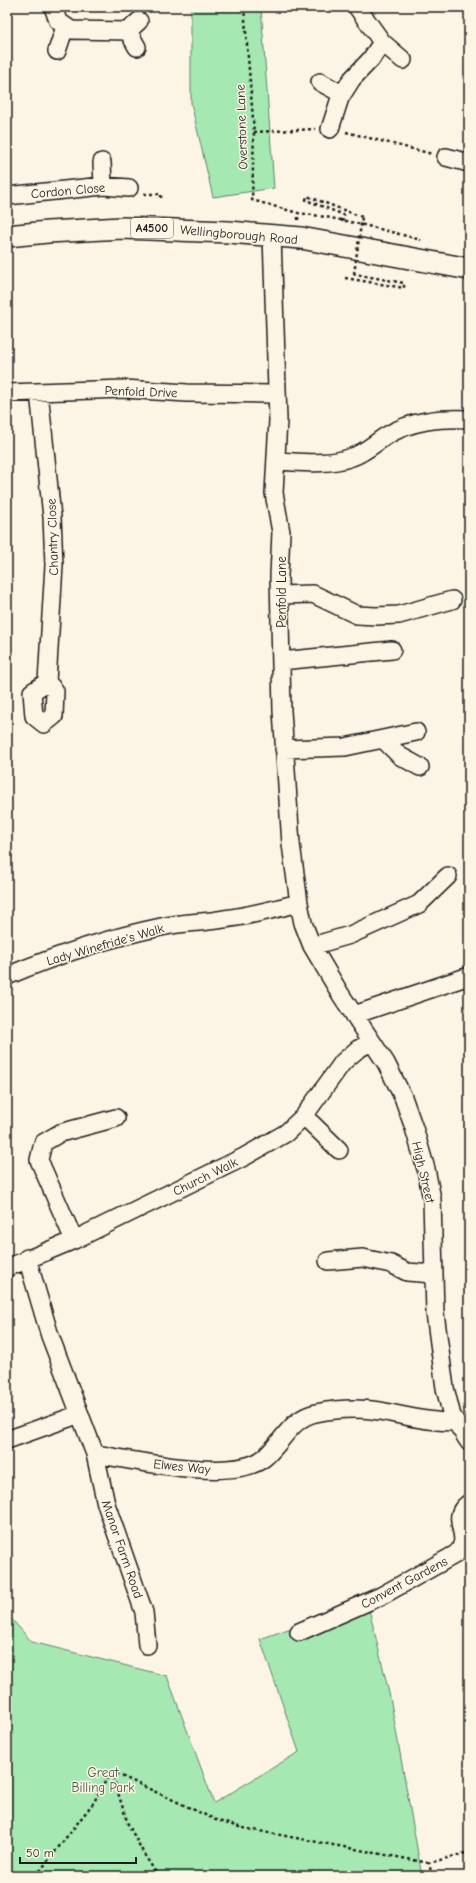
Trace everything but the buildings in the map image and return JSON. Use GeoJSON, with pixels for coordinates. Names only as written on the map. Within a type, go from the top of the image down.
{"type":"FeatureCollection","features":[{"type":"Feature","properties":{"kind":"main road","name":"Wellingborough Road"},"geometry":{"type":"LineString","coordinates":[[7,236],[48,232],[149,228],[229,232],[301,238],[469,269]]}},
{"type":"Feature","properties":{"kind":"street"},"geometry":{"type":"LineString","coordinates":[[53,7],[58,21],[71,30],[134,26],[137,47]]}},
{"type":"Feature","properties":{"kind":"street"},"geometry":{"type":"LineString","coordinates":[[357,7],[382,42],[403,60]]}},
{"type":"Feature","properties":{"kind":"street"},"geometry":{"type":"LineString","coordinates":[[57,51],[65,27]]}},
{"type":"Feature","properties":{"kind":"street"},"geometry":{"type":"LineString","coordinates":[[330,129],[342,94],[352,79],[371,58],[382,42]]}},
{"type":"Feature","properties":{"kind":"street"},"geometry":{"type":"LineString","coordinates":[[320,82],[342,94]]}},
{"type":"Feature","properties":{"kind":"street"},"geometry":{"type":"LineString","coordinates":[[446,157],[469,163]]}},
{"type":"Feature","properties":{"kind":"street"},"geometry":{"type":"LineString","coordinates":[[102,162],[103,186]]}},
{"type":"Feature","properties":{"kind":"street","name":"Cordon Close"},"geometry":{"type":"LineString","coordinates":[[7,196],[103,186],[129,188]]}},
{"type":"Feature","properties":{"kind":"street","name":"Penfold Lane"},"geometry":{"type":"LineString","coordinates":[[272,236],[278,420],[274,493],[281,532],[280,595],[284,749],[291,844],[299,903],[303,923],[312,946]]}},
{"type":"Feature","properties":{"kind":"street","name":"Penfold Drive"},"geometry":{"type":"LineString","coordinates":[[7,394],[124,389],[187,393],[276,394]]}},
{"type":"Feature","properties":{"kind":"street","name":"Chantry Close"},"geometry":{"type":"LineString","coordinates":[[39,392],[52,517],[54,557],[53,604],[47,682]]}},
{"type":"Feature","properties":{"kind":"street"},"geometry":{"type":"LineString","coordinates":[[276,461],[327,462],[353,457],[388,435],[414,423],[438,418],[469,418]]}},
{"type":"Feature","properties":{"kind":"street"},"geometry":{"type":"LineString","coordinates":[[280,595],[313,594],[357,615],[376,616],[399,615],[452,600]]}},
{"type":"Feature","properties":{"kind":"street"},"geometry":{"type":"LineString","coordinates":[[281,661],[392,650]]}},
{"type":"Feature","properties":{"kind":"street"},"geometry":{"type":"LineString","coordinates":[[284,749],[345,747],[416,732]]}},
{"type":"Feature","properties":{"kind":"street"},"geometry":{"type":"LineString","coordinates":[[382,739],[400,756],[420,767]]}},
{"type":"Feature","properties":{"kind":"street"},"geometry":{"type":"LineString","coordinates":[[312,946],[350,936],[419,904],[448,876]]}},
{"type":"Feature","properties":{"kind":"street","name":"Lady Winefride's Walk"},"geometry":{"type":"LineString","coordinates":[[7,976],[44,960],[138,932],[193,921],[223,920],[299,903]]}},
{"type":"Feature","properties":{"kind":"street","name":"High Street"},"geometry":{"type":"LineString","coordinates":[[312,946],[354,1015],[386,1063],[403,1097],[426,1170],[432,1199],[435,1313],[445,1388],[454,1422],[469,1442]]}},
{"type":"Feature","properties":{"kind":"street"},"geometry":{"type":"LineString","coordinates":[[354,1015],[469,976]]}},
{"type":"Feature","properties":{"kind":"street","name":"Church Walk"},"geometry":{"type":"LineString","coordinates":[[7,1268],[27,1258],[74,1240],[244,1157],[286,1132],[304,1116],[343,1062],[358,1050],[372,1042]]}},
{"type":"Feature","properties":{"kind":"street"},"geometry":{"type":"LineString","coordinates":[[304,1116],[339,1150]]}},
{"type":"Feature","properties":{"kind":"street"},"geometry":{"type":"LineString","coordinates":[[74,1240],[39,1160],[43,1143],[60,1133],[116,1118]]}},
{"type":"Feature","properties":{"kind":"street"},"geometry":{"type":"LineString","coordinates":[[27,1258],[50,1336],[95,1454]]}},
{"type":"Feature","properties":{"kind":"street"},"geometry":{"type":"LineString","coordinates":[[328,1260],[363,1258],[391,1264],[407,1272],[433,1274]]}},
{"type":"Feature","properties":{"kind":"street","name":"Elwes Way"},"geometry":{"type":"LineString","coordinates":[[95,1454],[167,1466],[225,1469],[245,1467],[264,1458],[294,1423],[315,1413],[351,1410],[378,1411],[434,1422],[454,1422]]}},
{"type":"Feature","properties":{"kind":"street"},"geometry":{"type":"LineString","coordinates":[[7,1440],[80,1414]]}},
{"type":"Feature","properties":{"kind":"street","name":"Manor Farm Road"},"geometry":{"type":"LineString","coordinates":[[95,1454],[106,1504],[144,1612],[147,1645]]}},
{"type":"Feature","properties":{"kind":"street","name":"Convent Gardens"},"geometry":{"type":"LineString","coordinates":[[299,1632],[381,1596],[456,1554],[463,1545],[464,1540],[459,1514],[461,1510],[469,1503]]}},
{"type":"Feature","properties":{"kind":"path","name":"Overstone Lane"},"geometry":{"type":"LineString","coordinates":[[244,7],[254,132],[252,200],[298,213]]}},
{"type":"Feature","properties":{"kind":"path"},"geometry":{"type":"LineString","coordinates":[[254,132],[330,129],[446,157]]}},
{"type":"Feature","properties":{"kind":"path"},"geometry":{"type":"LineString","coordinates":[[342,222],[344,215],[306,200],[308,196],[362,216],[354,274],[404,283],[404,288],[345,278]]}},
{"type":"Feature","properties":{"kind":"path"},"geometry":{"type":"LineString","coordinates":[[111,1771],[218,1821],[243,1828],[429,1863],[469,1852]]}},
{"type":"Feature","properties":{"kind":"path"},"geometry":{"type":"LineString","coordinates":[[36,1876],[94,1802],[111,1771]]}},
{"type":"Feature","properties":{"kind":"path"},"geometry":{"type":"LineString","coordinates":[[111,1771],[128,1824],[158,1876]]}},
{"type":"Feature","properties":{"kind":"path"},"geometry":{"type":"LineString","coordinates":[[429,1863],[432,1876]]}},
{"type":"Feature","properties":{"kind":"green space"},"geometry":{"type":"Polygon","coordinates":[[[191,7],[261,7],[274,188],[213,197],[191,103],[191,7]]]}},
{"type":"Feature","properties":{"kind":"green space","name":"Great Billing Park"},"geometry":{"type":"Polygon","coordinates":[[[367,1601],[390,1697],[422,1876],[7,1876],[7,1614],[32,1642],[167,1676],[214,1803],[299,1752],[260,1639],[367,1601]]]}}]}
